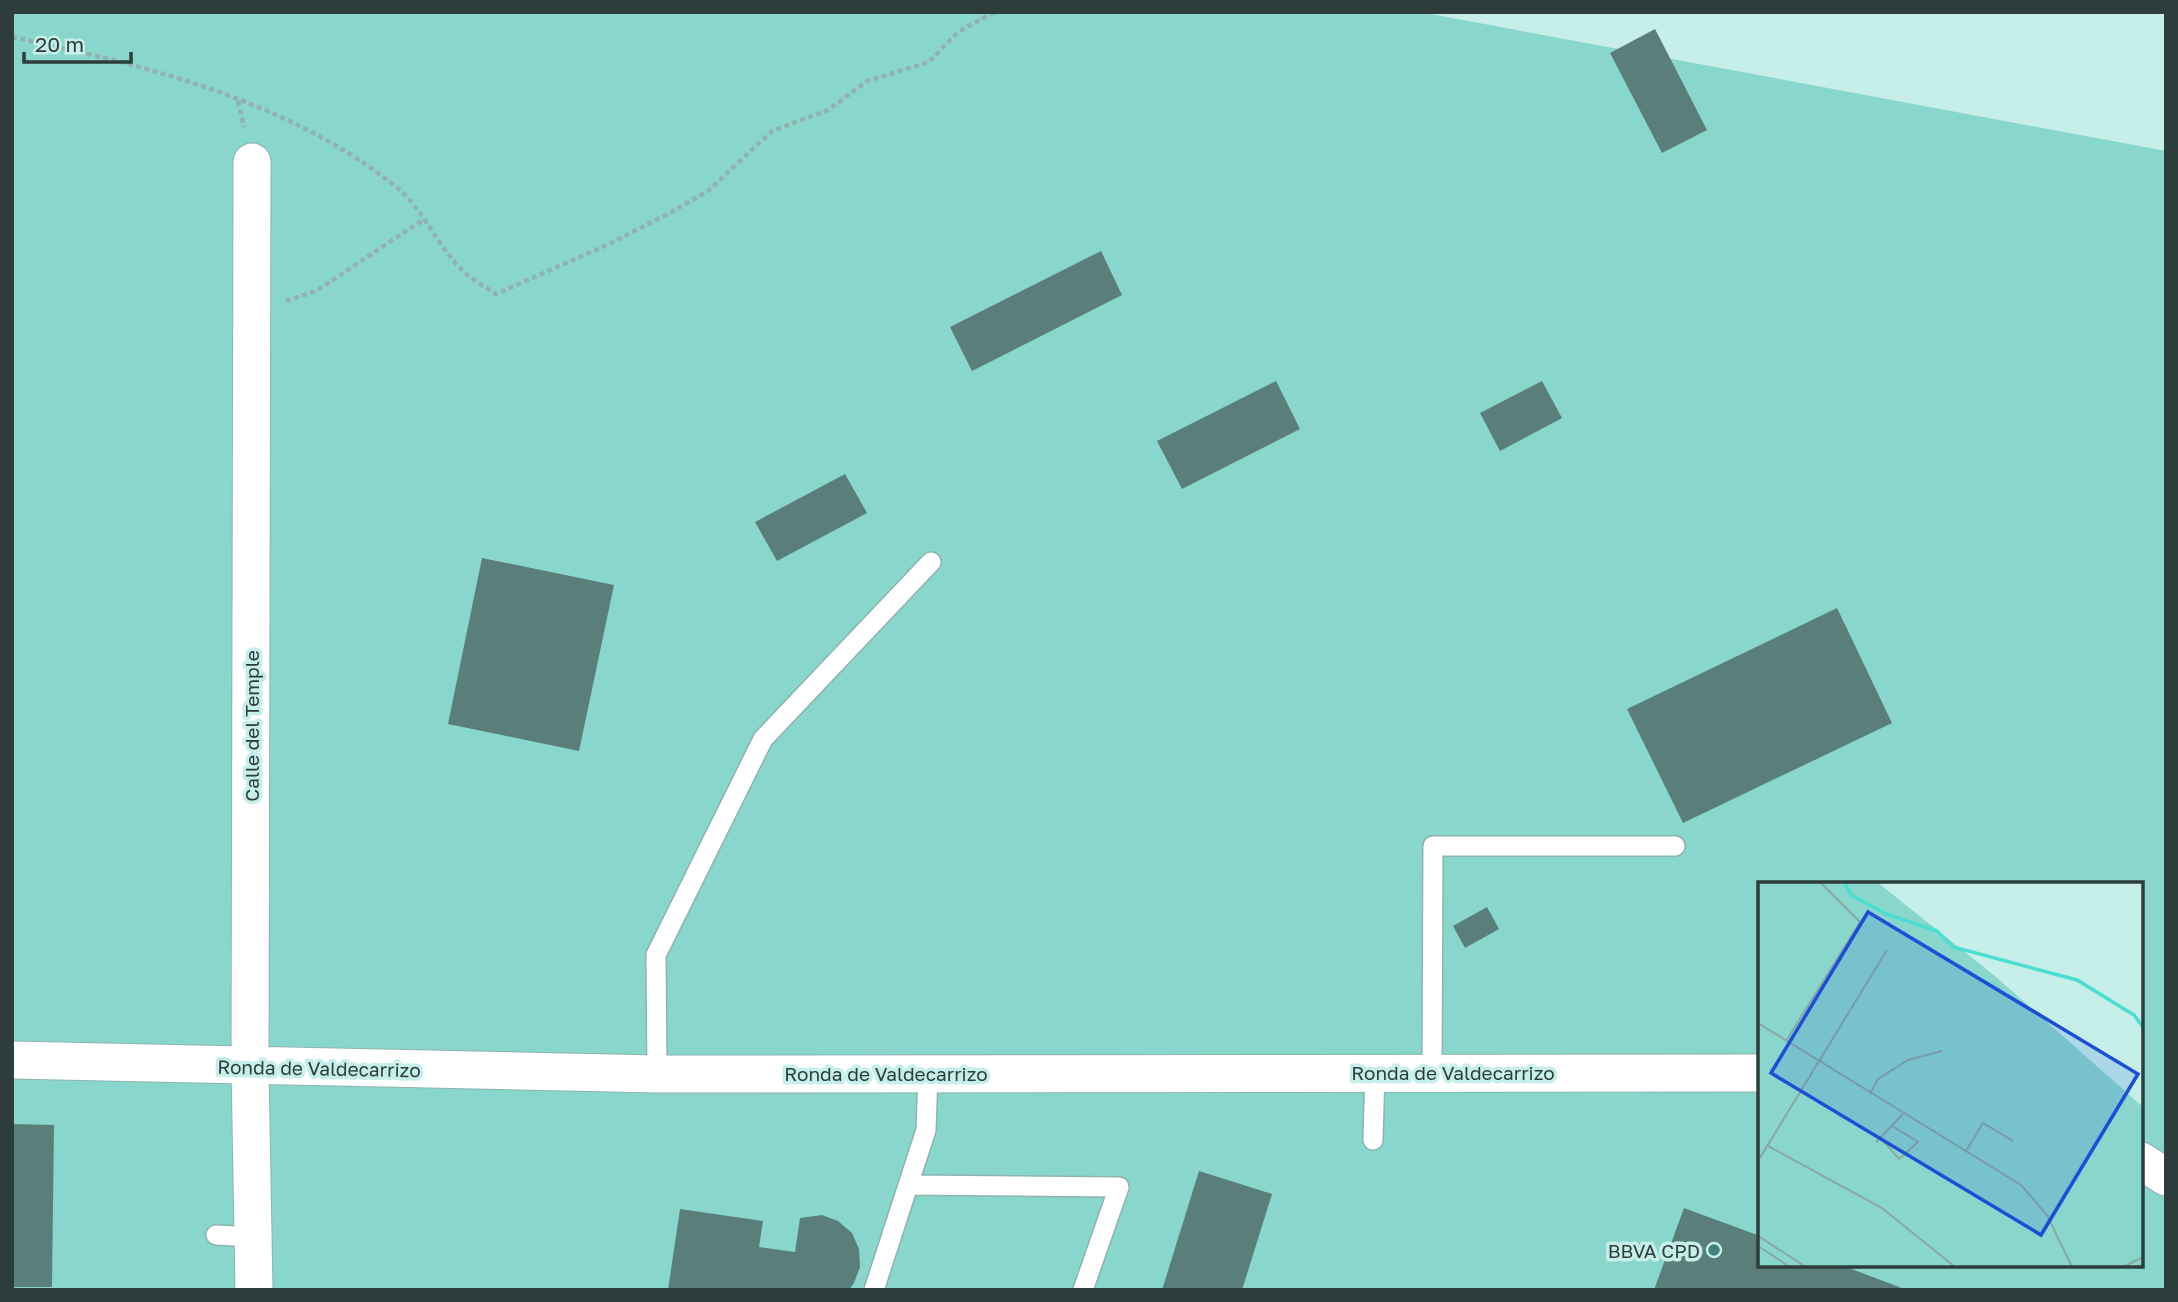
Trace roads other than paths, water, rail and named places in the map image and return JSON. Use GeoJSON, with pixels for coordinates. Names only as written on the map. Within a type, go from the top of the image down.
{"type":"FeatureCollection","features":[{"type":"Feature","properties":{"kind":"street","name":"Calle del Temple"},"geometry":{"type":"LineString","coordinates":[[252,162],[250,1067],[254,1290]]}},
{"type":"Feature","properties":{"kind":"street","name":"Ronda de Valdecarrizo"},"geometry":{"type":"LineString","coordinates":[[12,1060],[657,1074],[1375,1071],[1758,1073]]}},
{"type":"Feature","properties":{"kind":"street"},"geometry":{"type":"LineString","coordinates":[[2143,1162],[2166,1177]]}},
{"type":"Feature","properties":{"kind":"lane"},"geometry":{"type":"LineString","coordinates":[[657,1074],[656,955],[763,739],[931,562]]}},
{"type":"Feature","properties":{"kind":"lane"},"geometry":{"type":"LineString","coordinates":[[1432,1071],[1433,846],[1675,846]]}},
{"type":"Feature","properties":{"kind":"lane"},"geometry":{"type":"LineString","coordinates":[[1373,1140],[1375,1071]]}},
{"type":"Feature","properties":{"kind":"lane"},"geometry":{"type":"LineString","coordinates":[[874,1290],[926,1130],[928,1073]]}},
{"type":"Feature","properties":{"kind":"lane"},"geometry":{"type":"LineString","coordinates":[[908,1185],[1119,1186],[1083,1290]]}},
{"type":"Feature","properties":{"kind":"lane"},"geometry":{"type":"LineString","coordinates":[[216,1235],[255,1237]]}},
{"type":"Feature","properties":{"kind":"place","name":"BBVA CPD"},"geometry":{"type":"Point","coordinates":[1714,1250]}}]}
